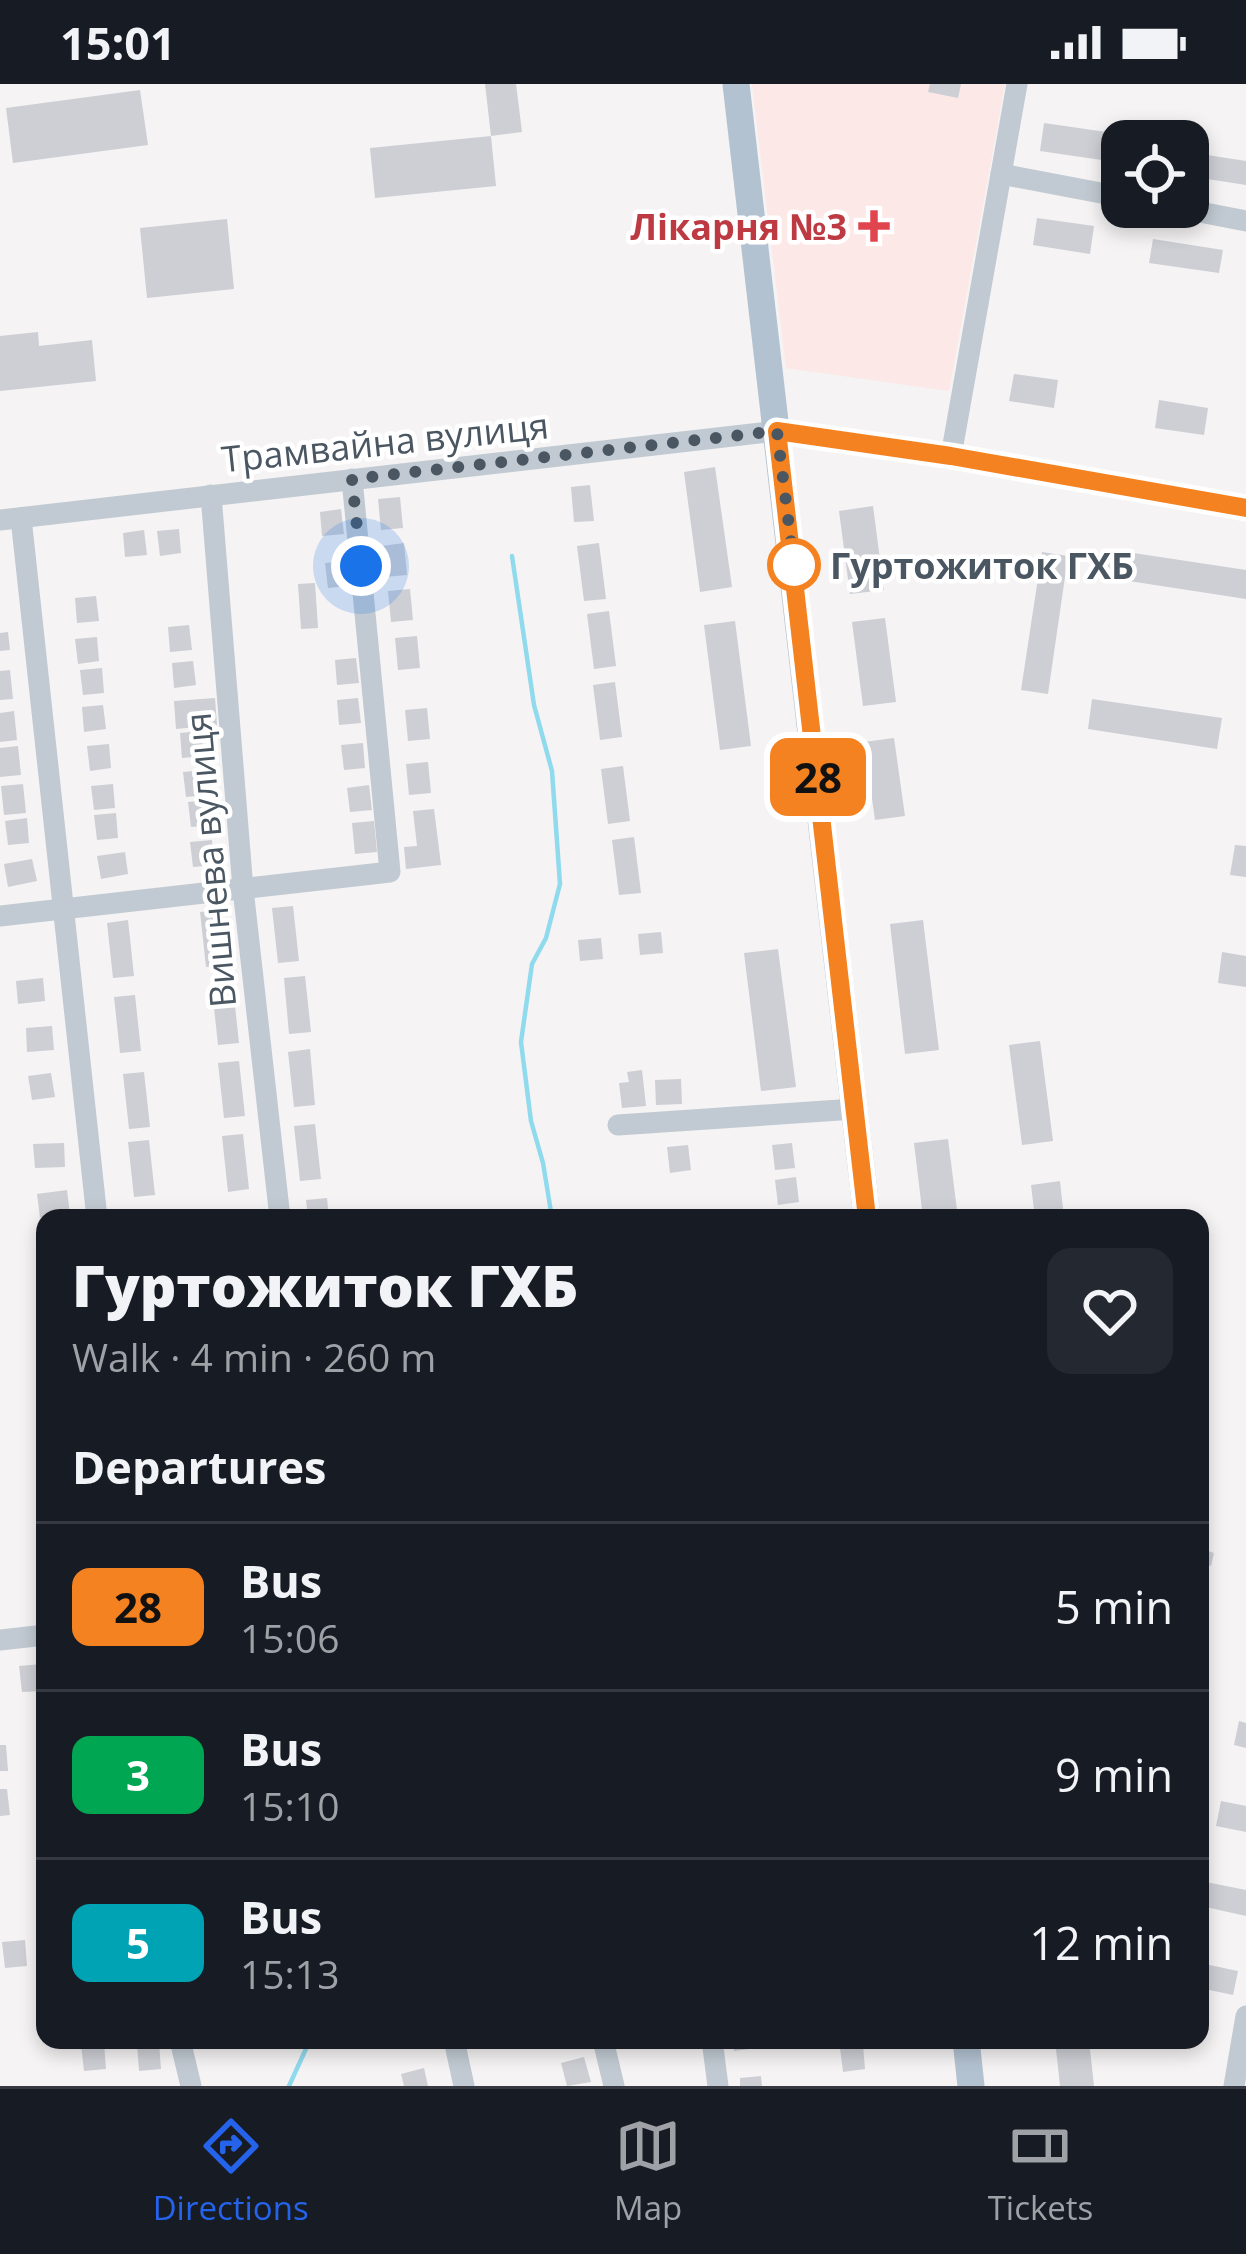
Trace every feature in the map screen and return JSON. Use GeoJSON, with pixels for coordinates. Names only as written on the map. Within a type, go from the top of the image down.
{"type":"FeatureCollection","features":[{"type":"Feature","properties":{"kind":"main road"},"geometry":{"type":"LineString","coordinates":[[736,84],[866,1209]]}},
{"type":"Feature","properties":{"kind":"main road"},"geometry":{"type":"LineString","coordinates":[[967,2049],[971,2086]]}},
{"type":"Feature","properties":{"kind":"street"},"geometry":{"type":"LineString","coordinates":[[951,456],[1017,84]]}},
{"type":"Feature","properties":{"kind":"street"},"geometry":{"type":"LineString","coordinates":[[1001,174],[1101,193]]}},
{"type":"Feature","properties":{"kind":"street"},"geometry":{"type":"LineString","coordinates":[[1209,214],[1246,221]]}},
{"type":"Feature","properties":{"kind":"street","name":"Трамвайна вулиця"},"geometry":{"type":"LineString","coordinates":[[10,519],[777,431],[1246,508]]}},
{"type":"Feature","properties":{"kind":"street"},"geometry":{"type":"LineString","coordinates":[[0,916],[390,872],[352,479]]}},
{"type":"Feature","properties":{"kind":"street","name":"Вишнева вулиця"},"geometry":{"type":"LineString","coordinates":[[211,495],[243,889],[279,1209]]}},
{"type":"Feature","properties":{"kind":"street"},"geometry":{"type":"LineString","coordinates":[[10,519],[97,1209]]}},
{"type":"Feature","properties":{"kind":"street"},"geometry":{"type":"LineString","coordinates":[[618,1125],[855,1109]]}},
{"type":"Feature","properties":{"kind":"street"},"geometry":{"type":"LineString","coordinates":[[0,1640],[36,1635]]}},
{"type":"Feature","properties":{"kind":"street"},"geometry":{"type":"LineString","coordinates":[[1234,2086],[1246,2016]]}},
{"type":"Feature","properties":{"kind":"street"},"geometry":{"type":"LineString","coordinates":[[182,2049],[191,2086]]}},
{"type":"Feature","properties":{"kind":"street"},"geometry":{"type":"LineString","coordinates":[[456,2049],[464,2086]]}},
{"type":"Feature","properties":{"kind":"street"},"geometry":{"type":"LineString","coordinates":[[606,2049],[614,2086]]}},
{"type":"Feature","properties":{"kind":"street"},"geometry":{"type":"LineString","coordinates":[[713,2049],[718,2086]]}},
{"type":"Feature","properties":{"kind":"shaded area","name":"Лікарня №3"},"geometry":{"type":"Polygon","coordinates":[[[752,84],[1005,84],[949,391],[786,368],[752,84]]]}},
{"type":"Feature","properties":{"kind":"building"},"geometry":{"type":"Polygon","coordinates":[[[485,84],[516,84],[522,132],[491,136],[485,84]]]}},
{"type":"Feature","properties":{"kind":"building"},"geometry":{"type":"Polygon","coordinates":[[[930,84],[961,84],[958,98],[928,92],[930,84]]]}},
{"type":"Feature","properties":{"kind":"building"},"geometry":{"type":"Polygon","coordinates":[[[140,90],[148,145],[13,163],[6,108],[140,90]]]}},
{"type":"Feature","properties":{"kind":"building"},"geometry":{"type":"Polygon","coordinates":[[[1044,123],[1101,131],[1101,160],[1040,151],[1044,123]]]}},
{"type":"Feature","properties":{"kind":"building"},"geometry":{"type":"Polygon","coordinates":[[[491,136],[496,186],[375,198],[370,148],[491,136]]]}},
{"type":"Feature","properties":{"kind":"building"},"geometry":{"type":"Polygon","coordinates":[[[1209,155],[1246,161],[1246,185],[1209,179],[1209,155]]]}},
{"type":"Feature","properties":{"kind":"building"},"geometry":{"type":"Polygon","coordinates":[[[1037,218],[1094,226],[1090,254],[1033,245],[1037,218]]]}},
{"type":"Feature","properties":{"kind":"building"},"geometry":{"type":"Polygon","coordinates":[[[227,219],[234,289],[147,298],[140,228],[227,219]]]}},
{"type":"Feature","properties":{"kind":"building"},"geometry":{"type":"Polygon","coordinates":[[[1153,239],[1223,250],[1219,273],[1149,263],[1153,239]]]}},
{"type":"Feature","properties":{"kind":"building"},"geometry":{"type":"Polygon","coordinates":[[[38,332],[39,346],[92,340],[96,381],[0,391],[0,336],[38,332]]]}},
{"type":"Feature","properties":{"kind":"building"},"geometry":{"type":"Polygon","coordinates":[[[1014,374],[1058,380],[1054,408],[1009,401],[1014,374]]]}},
{"type":"Feature","properties":{"kind":"building"},"geometry":{"type":"Polygon","coordinates":[[[1159,400],[1208,408],[1204,435],[1155,428],[1159,400]]]}},
{"type":"Feature","properties":{"kind":"building"},"geometry":{"type":"Polygon","coordinates":[[[715,467],[732,587],[700,592],[684,472],[715,467]]]}},
{"type":"Feature","properties":{"kind":"building"},"geometry":{"type":"Polygon","coordinates":[[[590,485],[594,521],[574,522],[571,487],[590,485]]]}},
{"type":"Feature","properties":{"kind":"building"},"geometry":{"type":"Polygon","coordinates":[[[400,497],[403,528],[381,530],[378,499],[400,497]]]}},
{"type":"Feature","properties":{"kind":"building"},"geometry":{"type":"Polygon","coordinates":[[[873,506],[884,590],[850,594],[839,511],[873,506]]]}},
{"type":"Feature","properties":{"kind":"building"},"geometry":{"type":"Polygon","coordinates":[[[341,509],[344,534],[322,536],[320,512],[341,509]]]}},
{"type":"Feature","properties":{"kind":"building"},"geometry":{"type":"Polygon","coordinates":[[[179,529],[181,553],[160,556],[157,531],[179,529]]]}},
{"type":"Feature","properties":{"kind":"building"},"geometry":{"type":"Polygon","coordinates":[[[144,530],[147,555],[125,557],[123,533],[144,530]]]}},
{"type":"Feature","properties":{"kind":"building"},"geometry":{"type":"Polygon","coordinates":[[[404,543],[407,575],[385,577],[382,546],[404,543]]]}},
{"type":"Feature","properties":{"kind":"building"},"geometry":{"type":"Polygon","coordinates":[[[599,543],[606,599],[584,601],[577,546],[599,543]]]}},
{"type":"Feature","properties":{"kind":"building"},"geometry":{"type":"Polygon","coordinates":[[[1107,549],[1246,570],[1246,599],[1103,577],[1107,549]]]}},
{"type":"Feature","properties":{"kind":"building"},"geometry":{"type":"Polygon","coordinates":[[[1042,552],[1068,556],[1048,694],[1021,690],[1042,552]]]}},
{"type":"Feature","properties":{"kind":"building"},"geometry":{"type":"Polygon","coordinates":[[[347,561],[349,586],[328,588],[325,563],[347,561]]]}},
{"type":"Feature","properties":{"kind":"building"},"geometry":{"type":"Polygon","coordinates":[[[315,583],[318,628],[301,629],[298,584],[315,583]]]}},
{"type":"Feature","properties":{"kind":"building"},"geometry":{"type":"Polygon","coordinates":[[[410,589],[413,620],[391,622],[388,591],[410,589]]]}},
{"type":"Feature","properties":{"kind":"building"},"geometry":{"type":"Polygon","coordinates":[[[96,596],[99,621],[77,623],[75,598],[96,596]]]}},
{"type":"Feature","properties":{"kind":"building"},"geometry":{"type":"Polygon","coordinates":[[[609,611],[616,666],[594,669],[587,614],[609,611]]]}},
{"type":"Feature","properties":{"kind":"building"},"geometry":{"type":"Polygon","coordinates":[[[885,618],[896,702],[863,706],[852,622],[885,618]]]}},
{"type":"Feature","properties":{"kind":"building"},"geometry":{"type":"Polygon","coordinates":[[[735,621],[751,746],[720,750],[704,625],[735,621]]]}},
{"type":"Feature","properties":{"kind":"building"},"geometry":{"type":"Polygon","coordinates":[[[189,625],[192,650],[170,652],[168,627],[189,625]]]}},
{"type":"Feature","properties":{"kind":"building"},"geometry":{"type":"Polygon","coordinates":[[[8,632],[10,650],[0,651],[0,633],[8,632]]]}},
{"type":"Feature","properties":{"kind":"building"},"geometry":{"type":"Polygon","coordinates":[[[417,636],[420,668],[398,670],[395,638],[417,636]]]}},
{"type":"Feature","properties":{"kind":"building"},"geometry":{"type":"Polygon","coordinates":[[[97,637],[99,661],[78,664],[75,639],[97,637]]]}},
{"type":"Feature","properties":{"kind":"building"},"geometry":{"type":"Polygon","coordinates":[[[356,658],[359,683],[337,685],[335,660],[356,658]]]}},
{"type":"Feature","properties":{"kind":"building"},"geometry":{"type":"Polygon","coordinates":[[[193,661],[196,685],[174,688],[172,663],[193,661]]]}},
{"type":"Feature","properties":{"kind":"building"},"geometry":{"type":"Polygon","coordinates":[[[102,668],[104,693],[83,695],[80,670],[102,668]]]}},
{"type":"Feature","properties":{"kind":"building"},"geometry":{"type":"Polygon","coordinates":[[[10,670],[13,699],[0,700],[0,671],[10,670]]]}},
{"type":"Feature","properties":{"kind":"building"},"geometry":{"type":"Polygon","coordinates":[[[615,682],[622,737],[600,740],[593,685],[615,682]]]}},
{"type":"Feature","properties":{"kind":"building"},"geometry":{"type":"Polygon","coordinates":[[[215,698],[217,725],[176,729],[174,701],[215,698]]]}},
{"type":"Feature","properties":{"kind":"building"},"geometry":{"type":"Polygon","coordinates":[[[358,698],[361,723],[339,725],[337,700],[358,698]]]}},
{"type":"Feature","properties":{"kind":"building"},"geometry":{"type":"Polygon","coordinates":[[[1092,699],[1222,718],[1217,749],[1088,729],[1092,699]]]}},
{"type":"Feature","properties":{"kind":"building"},"geometry":{"type":"Polygon","coordinates":[[[103,705],[106,729],[84,732],[82,707],[103,705]]]}},
{"type":"Feature","properties":{"kind":"building"},"geometry":{"type":"Polygon","coordinates":[[[427,708],[430,739],[408,741],[405,710],[427,708]]]}},
{"type":"Feature","properties":{"kind":"building"},"geometry":{"type":"Polygon","coordinates":[[[14,711],[17,740],[0,742],[0,713],[14,711]]]}},
{"type":"Feature","properties":{"kind":"building"},"geometry":{"type":"Polygon","coordinates":[[[201,731],[204,756],[182,758],[180,733],[201,731]]]}},
{"type":"Feature","properties":{"kind":"building"},"geometry":{"type":"Polygon","coordinates":[[[894,738],[905,816],[875,820],[864,742],[894,738]]]}},
{"type":"Feature","properties":{"kind":"building"},"geometry":{"type":"Polygon","coordinates":[[[363,743],[365,768],[344,770],[341,745],[363,743]]]}},
{"type":"Feature","properties":{"kind":"building"},"geometry":{"type":"Polygon","coordinates":[[[109,744],[111,768],[90,771],[87,746],[109,744]]]}},
{"type":"Feature","properties":{"kind":"building"},"geometry":{"type":"Polygon","coordinates":[[[18,746],[21,775],[0,777],[0,748],[18,746]]]}},
{"type":"Feature","properties":{"kind":"building"},"geometry":{"type":"Polygon","coordinates":[[[428,762],[431,793],[409,795],[406,764],[428,762]]]}},
{"type":"Feature","properties":{"kind":"building"},"geometry":{"type":"Polygon","coordinates":[[[623,766],[630,821],[608,824],[601,769],[623,766]]]}},
{"type":"Feature","properties":{"kind":"building"},"geometry":{"type":"Polygon","coordinates":[[[205,770],[207,795],[186,797],[183,772],[205,770]]]}},
{"type":"Feature","properties":{"kind":"building"},"geometry":{"type":"Polygon","coordinates":[[[23,784],[26,813],[4,815],[1,786],[23,784]]]}},
{"type":"Feature","properties":{"kind":"building"},"geometry":{"type":"Polygon","coordinates":[[[113,784],[115,808],[94,810],[91,786],[113,784]]]}},
{"type":"Feature","properties":{"kind":"building"},"geometry":{"type":"Polygon","coordinates":[[[369,785],[372,810],[350,812],[347,788],[369,785]]]}},
{"type":"Feature","properties":{"kind":"building"},"geometry":{"type":"Polygon","coordinates":[[[210,800],[213,825],[191,827],[188,802],[210,800]]]}},
{"type":"Feature","properties":{"kind":"building"},"geometry":{"type":"Polygon","coordinates":[[[434,809],[441,865],[406,869],[404,847],[417,846],[413,811],[434,809]]]}},
{"type":"Feature","properties":{"kind":"building"},"geometry":{"type":"Polygon","coordinates":[[[116,813],[118,838],[97,840],[94,815],[116,813]]]}},
{"type":"Feature","properties":{"kind":"building"},"geometry":{"type":"Polygon","coordinates":[[[27,818],[29,843],[8,845],[5,821],[27,818]]]}},
{"type":"Feature","properties":{"kind":"building"},"geometry":{"type":"Polygon","coordinates":[[[374,821],[377,852],[355,854],[352,823],[374,821]]]}},
{"type":"Feature","properties":{"kind":"building"},"geometry":{"type":"Polygon","coordinates":[[[634,837],[641,893],[619,895],[612,840],[634,837]]]}},
{"type":"Feature","properties":{"kind":"building"},"geometry":{"type":"Polygon","coordinates":[[[212,840],[214,865],[193,867],[190,842],[212,840]]]}},
{"type":"Feature","properties":{"kind":"building"},"geometry":{"type":"Polygon","coordinates":[[[1235,845],[1246,846],[1246,877],[1230,875],[1235,845]]]}},
{"type":"Feature","properties":{"kind":"building"},"geometry":{"type":"Polygon","coordinates":[[[125,852],[128,874],[101,879],[97,856],[125,852]]]}},
{"type":"Feature","properties":{"kind":"building"},"geometry":{"type":"Polygon","coordinates":[[[32,859],[37,881],[8,887],[4,864],[32,859]]]}},
{"type":"Feature","properties":{"kind":"building"},"geometry":{"type":"Polygon","coordinates":[[[293,906],[299,961],[278,963],[272,908],[293,906]]]}},
{"type":"Feature","properties":{"kind":"building"},"geometry":{"type":"Polygon","coordinates":[[[221,910],[227,965],[206,967],[200,912],[221,910]]]}},
{"type":"Feature","properties":{"kind":"building"},"geometry":{"type":"Polygon","coordinates":[[[128,920],[134,976],[113,978],[107,923],[128,920]]]}},
{"type":"Feature","properties":{"kind":"building"},"geometry":{"type":"Polygon","coordinates":[[[923,920],[939,1050],[905,1054],[890,924],[923,920]]]}},
{"type":"Feature","properties":{"kind":"building"},"geometry":{"type":"Polygon","coordinates":[[[661,932],[663,953],[640,955],[638,934],[661,932]]]}},
{"type":"Feature","properties":{"kind":"building"},"geometry":{"type":"Polygon","coordinates":[[[601,938],[603,959],[580,961],[578,940],[601,938]]]}},
{"type":"Feature","properties":{"kind":"building"},"geometry":{"type":"Polygon","coordinates":[[[778,949],[796,1087],[761,1091],[744,953],[778,949]]]}},
{"type":"Feature","properties":{"kind":"building"},"geometry":{"type":"Polygon","coordinates":[[[1222,952],[1246,956],[1246,987],[1218,983],[1222,952]]]}},
{"type":"Feature","properties":{"kind":"building"},"geometry":{"type":"Polygon","coordinates":[[[305,976],[311,1032],[289,1034],[284,978],[305,976]]]}},
{"type":"Feature","properties":{"kind":"building"},"geometry":{"type":"Polygon","coordinates":[[[43,978],[45,1001],[18,1004],[16,981],[43,978]]]}},
{"type":"Feature","properties":{"kind":"building"},"geometry":{"type":"Polygon","coordinates":[[[233,987],[239,1043],[218,1045],[212,989],[233,987]]]}},
{"type":"Feature","properties":{"kind":"building"},"geometry":{"type":"Polygon","coordinates":[[[135,995],[141,1051],[120,1053],[114,997],[135,995]]]}},
{"type":"Feature","properties":{"kind":"building"},"geometry":{"type":"Polygon","coordinates":[[[52,1026],[54,1050],[27,1052],[26,1028],[52,1026]]]}},
{"type":"Feature","properties":{"kind":"building"},"geometry":{"type":"Polygon","coordinates":[[[1040,1041],[1053,1141],[1022,1145],[1009,1045],[1040,1041]]]}},
{"type":"Feature","properties":{"kind":"building"},"geometry":{"type":"Polygon","coordinates":[[[310,1049],[315,1105],[294,1107],[288,1052],[310,1049]]]}},
{"type":"Feature","properties":{"kind":"building"},"geometry":{"type":"Polygon","coordinates":[[[239,1061],[245,1116],[224,1118],[218,1063],[239,1061]]]}},
{"type":"Feature","properties":{"kind":"building"},"geometry":{"type":"Polygon","coordinates":[[[642,1070],[646,1106],[622,1108],[619,1083],[629,1082],[627,1072],[642,1070]]]}},
{"type":"Feature","properties":{"kind":"building"},"geometry":{"type":"Polygon","coordinates":[[[144,1072],[150,1127],[129,1129],[123,1074],[144,1072]]]}},
{"type":"Feature","properties":{"kind":"building"},"geometry":{"type":"Polygon","coordinates":[[[51,1073],[55,1097],[32,1100],[28,1076],[51,1073]]]}},
{"type":"Feature","properties":{"kind":"building"},"geometry":{"type":"Polygon","coordinates":[[[681,1079],[682,1104],[656,1105],[655,1080],[681,1079]]]}},
{"type":"Feature","properties":{"kind":"building"},"geometry":{"type":"Polygon","coordinates":[[[315,1124],[321,1179],[300,1181],[294,1126],[315,1124]]]}},
{"type":"Feature","properties":{"kind":"building"},"geometry":{"type":"Polygon","coordinates":[[[243,1134],[249,1189],[228,1192],[222,1136],[243,1134]]]}},
{"type":"Feature","properties":{"kind":"building"},"geometry":{"type":"Polygon","coordinates":[[[948,1139],[957,1209],[922,1209],[914,1143],[948,1139]]]}},
{"type":"Feature","properties":{"kind":"building"},"geometry":{"type":"Polygon","coordinates":[[[149,1140],[155,1195],[134,1197],[128,1142],[149,1140]]]}},
{"type":"Feature","properties":{"kind":"building"},"geometry":{"type":"Polygon","coordinates":[[[64,1143],[65,1167],[35,1168],[33,1144],[64,1143]]]}},
{"type":"Feature","properties":{"kind":"building"},"geometry":{"type":"Polygon","coordinates":[[[792,1143],[795,1168],[775,1170],[772,1145],[792,1143]]]}},
{"type":"Feature","properties":{"kind":"building"},"geometry":{"type":"Polygon","coordinates":[[[688,1145],[691,1170],[670,1173],[667,1147],[688,1145]]]}},
{"type":"Feature","properties":{"kind":"building"},"geometry":{"type":"Polygon","coordinates":[[[796,1177],[799,1202],[778,1205],[775,1180],[796,1177]]]}},
{"type":"Feature","properties":{"kind":"building"},"geometry":{"type":"Polygon","coordinates":[[[1060,1181],[1063,1209],[1034,1209],[1031,1185],[1060,1181]]]}},
{"type":"Feature","properties":{"kind":"building"},"geometry":{"type":"Polygon","coordinates":[[[67,1190],[69,1209],[39,1209],[37,1194],[67,1190]]]}},
{"type":"Feature","properties":{"kind":"building"},"geometry":{"type":"Polygon","coordinates":[[[327,1198],[328,1209],[307,1209],[306,1200],[327,1198]]]}},
{"type":"Feature","properties":{"kind":"building"},"geometry":{"type":"Polygon","coordinates":[[[36,1665],[36,1691],[22,1692],[19,1666],[36,1665]]]}},
{"type":"Feature","properties":{"kind":"building"},"geometry":{"type":"Polygon","coordinates":[[[1239,1721],[1246,1723],[1246,1748],[1234,1745],[1239,1721]]]}},
{"type":"Feature","properties":{"kind":"building"},"geometry":{"type":"Polygon","coordinates":[[[0,1745],[6,1745],[8,1771],[0,1771],[0,1745]]]}},
{"type":"Feature","properties":{"kind":"building"},"geometry":{"type":"Polygon","coordinates":[[[0,1789],[7,1789],[10,1815],[0,1816],[0,1789]]]}},
{"type":"Feature","properties":{"kind":"building"},"geometry":{"type":"Polygon","coordinates":[[[1221,1801],[1246,1806],[1246,1832],[1216,1826],[1221,1801]]]}},
{"type":"Feature","properties":{"kind":"building"},"geometry":{"type":"Polygon","coordinates":[[[1209,1883],[1246,1890],[1246,1916],[1209,1908],[1209,1883]]]}},
{"type":"Feature","properties":{"kind":"building"},"geometry":{"type":"Polygon","coordinates":[[[25,1940],[27,1966],[5,1968],[2,1942],[25,1940]]]}},
{"type":"Feature","properties":{"kind":"building"},"geometry":{"type":"Polygon","coordinates":[[[1209,1965],[1238,1971],[1233,1995],[1209,1990],[1209,1965]]]}},
{"type":"Feature","properties":{"kind":"building"},"geometry":{"type":"Polygon","coordinates":[[[81,2049],[104,2049],[106,2069],[84,2071],[81,2049]]]}},
{"type":"Feature","properties":{"kind":"building"},"geometry":{"type":"Polygon","coordinates":[[[137,2049],[159,2049],[161,2069],[139,2071],[137,2049]]]}},
{"type":"Feature","properties":{"kind":"building"},"geometry":{"type":"Polygon","coordinates":[[[840,2049],[863,2049],[865,2069],[843,2072],[840,2049]]]}},
{"type":"Feature","properties":{"kind":"building"},"geometry":{"type":"Polygon","coordinates":[[[1056,2049],[1090,2049],[1094,2086],[1060,2086],[1056,2049]]]}},
{"type":"Feature","properties":{"kind":"building"},"geometry":{"type":"Polygon","coordinates":[[[584,2057],[591,2082],[567,2086],[561,2063],[584,2057]]]}},
{"type":"Feature","properties":{"kind":"building"},"geometry":{"type":"Polygon","coordinates":[[[424,2068],[428,2086],[404,2086],[401,2074],[424,2068]]]}},
{"type":"Feature","properties":{"kind":"building"},"geometry":{"type":"Polygon","coordinates":[[[761,2076],[762,2086],[740,2086],[740,2078],[761,2076]]]}},
{"type":"Feature","properties":{"kind":"waterway"},"geometry":{"type":"LineString","coordinates":[[512,556],[534,705],[552,771],[560,884],[546,938],[532,964],[521,1042],[531,1121],[551,1209]]}},
{"type":"Feature","properties":{"kind":"waterway"},"geometry":{"type":"LineString","coordinates":[[289,2086],[306,2049]]}},
{"type":"Feature","properties":{"kind":"bus line","name":"28"},"geometry":{"type":"LineString","coordinates":[[866,1209],[777,431],[1246,508]]}},
{"type":"Feature","properties":{"kind":"place","name":"Лікарня №3"},"geometry":{"type":"Point","coordinates":[874,226]}},
{"type":"Feature","properties":{"kind":"place","name":"Гуртожиток ГХБ"},"geometry":{"type":"Point","coordinates":[794,565]}},
{"type":"Feature","properties":{"kind":"route"},"geometry":{"type":"LineString","coordinates":[[361,566],[352,479],[777,431],[794,565]]}}]}
